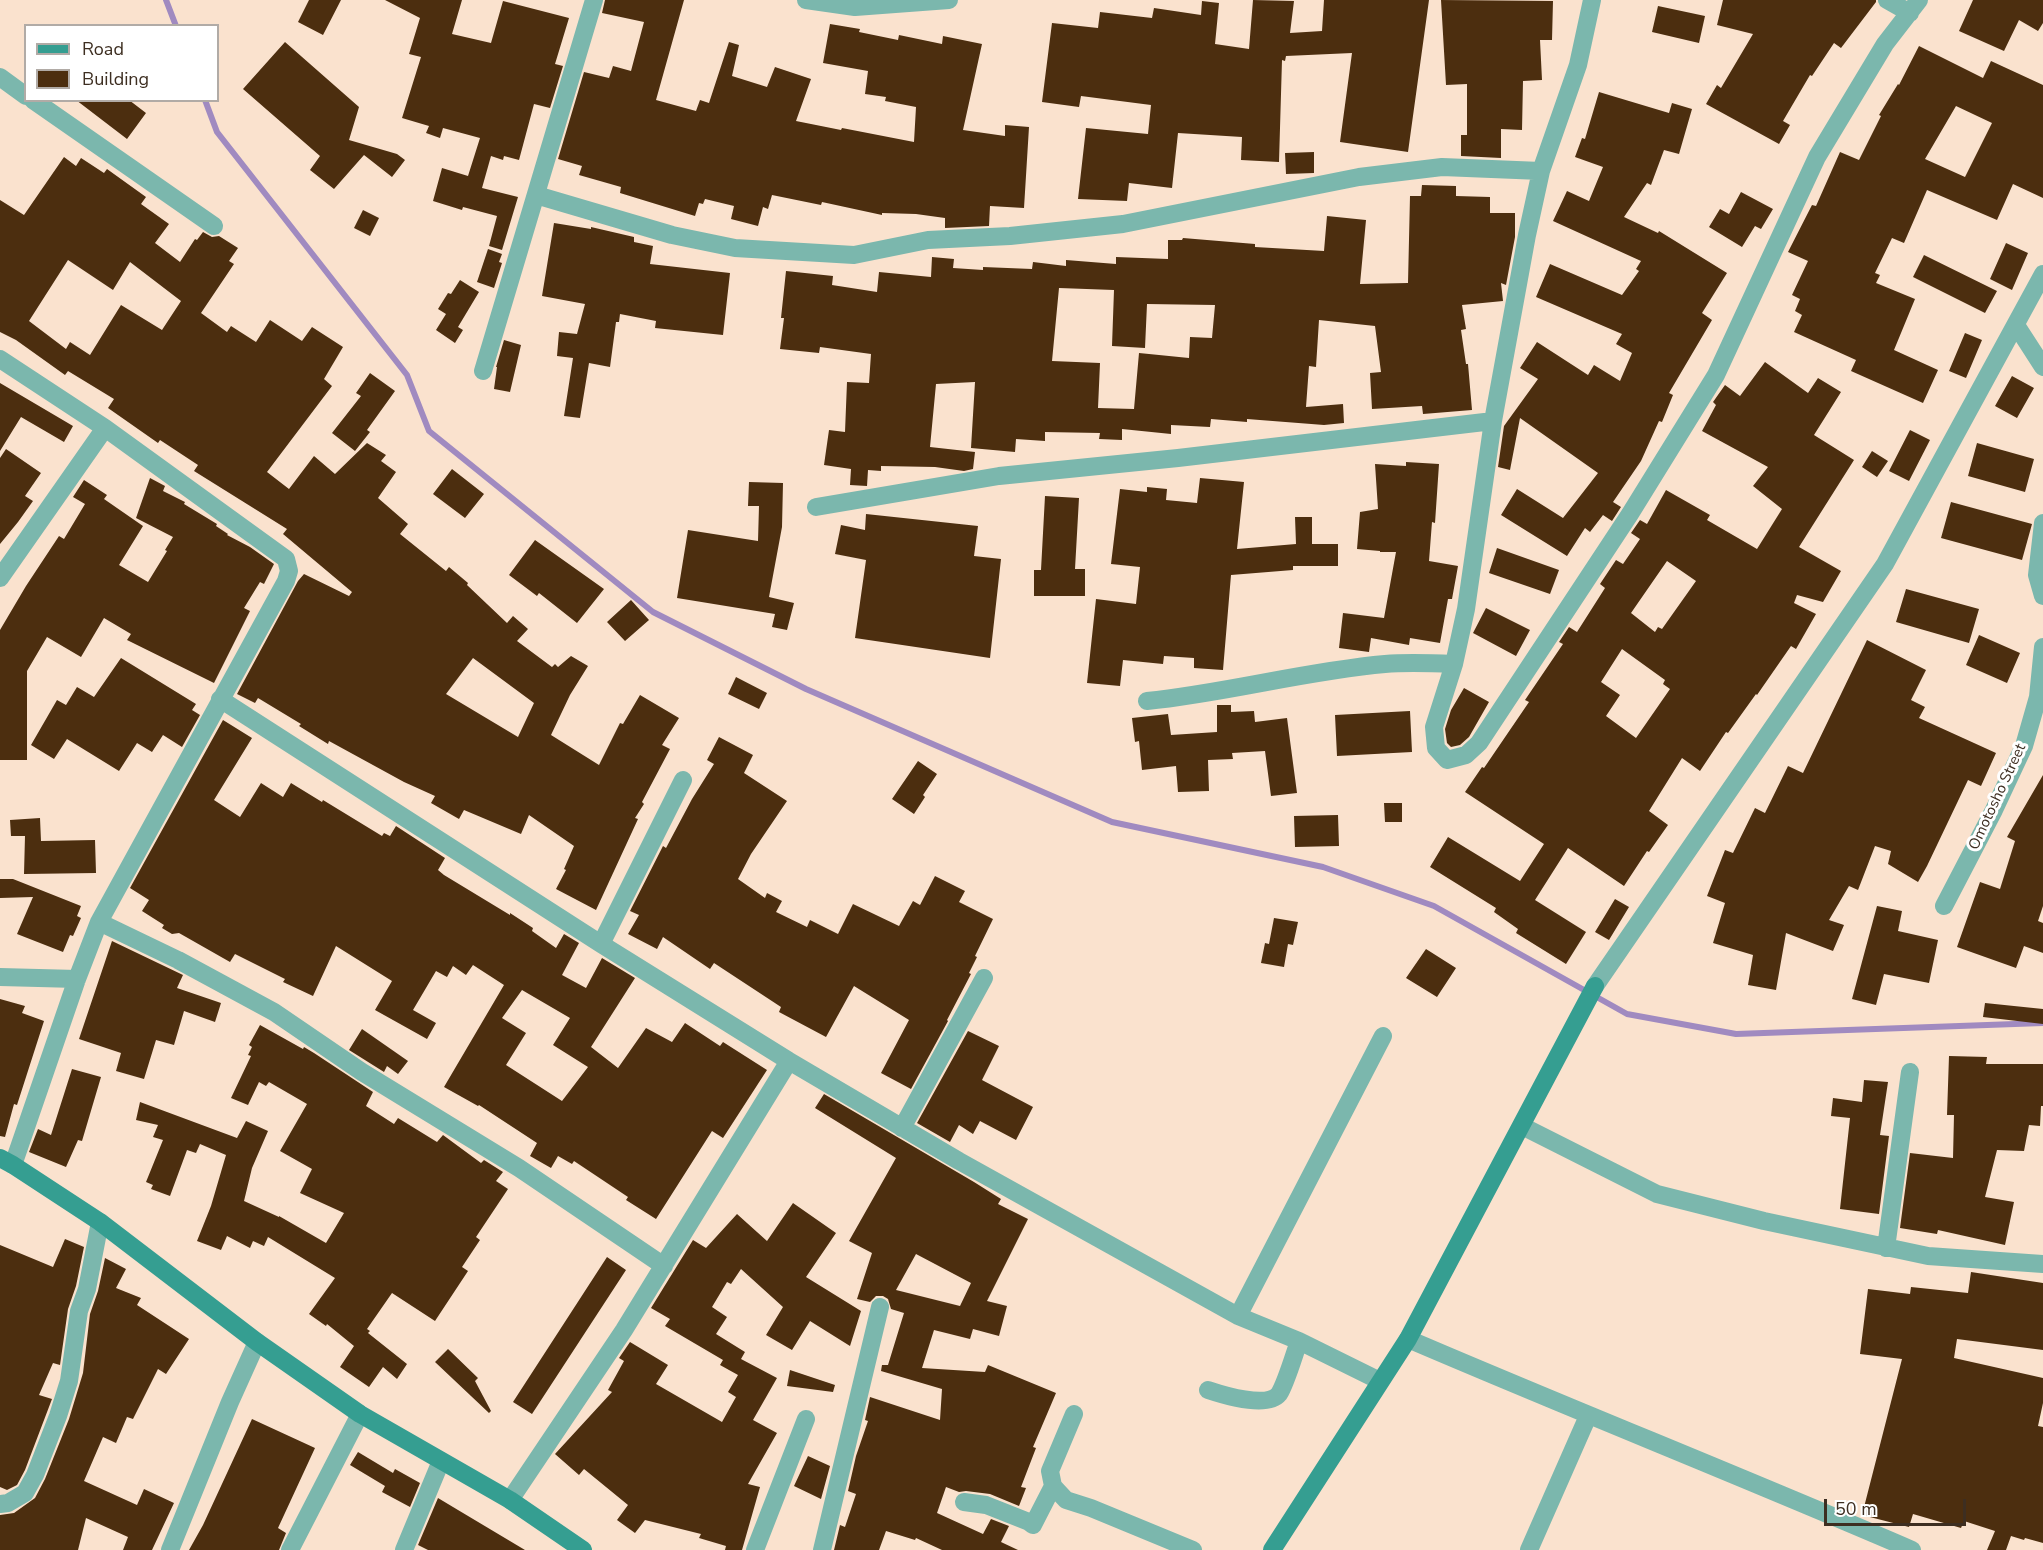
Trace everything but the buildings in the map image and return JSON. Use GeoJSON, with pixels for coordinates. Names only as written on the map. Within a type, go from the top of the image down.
{"type":"FeatureCollection","features":[{"type":"Feature","properties":{"kind":"main road"},"geometry":{"type":"LineString","coordinates":[[1272,1550],[1408,1339],[1595,986]]}},
{"type":"Feature","properties":{"kind":"main road"},"geometry":{"type":"LineString","coordinates":[[6,1162],[100,1222],[257,1342],[360,1414],[510,1500],[583,1550]]}},
{"type":"Feature","properties":{"kind":"street"},"geometry":{"type":"LineString","coordinates":[[806,0],[855,7],[949,0]]}},
{"type":"Feature","properties":{"kind":"street"},"geometry":{"type":"LineString","coordinates":[[1592,0],[1578,65],[1541,171],[1527,235],[1493,421],[1467,597],[1454,664],[1434,727],[1436,748],[1447,760],[1466,755],[1479,743],[1630,513],[1716,375],[1817,157],[1885,44],[1914,6],[1887,0]]}},
{"type":"Feature","properties":{"kind":"street"},"geometry":{"type":"LineString","coordinates":[[483,371],[536,195],[590,1]]}},
{"type":"Feature","properties":{"kind":"street"},"geometry":{"type":"LineString","coordinates":[[0,77],[24,95]]}},
{"type":"Feature","properties":{"kind":"street"},"geometry":{"type":"LineString","coordinates":[[36,102],[214,226]]}},
{"type":"Feature","properties":{"kind":"street"},"geometry":{"type":"LineString","coordinates":[[536,195],[672,235],[735,248],[854,255],[928,240],[1010,236],[1123,224],[1359,177],[1442,167],[1541,171]]}},
{"type":"Feature","properties":{"kind":"street"},"geometry":{"type":"LineString","coordinates":[[1595,986],[1885,564],[2043,274]]}},
{"type":"Feature","properties":{"kind":"street"},"geometry":{"type":"LineString","coordinates":[[2016,325],[2043,367]]}},
{"type":"Feature","properties":{"kind":"street"},"geometry":{"type":"LineString","coordinates":[[0,359],[105,428],[285,559],[289,571],[286,581],[99,922],[6,1162]]}},
{"type":"Feature","properties":{"kind":"street"},"geometry":{"type":"LineString","coordinates":[[816,507],[999,476],[1178,458],[1493,421]]}},
{"type":"Feature","properties":{"kind":"street"},"geometry":{"type":"LineString","coordinates":[[0,579],[105,428]]}},
{"type":"Feature","properties":{"kind":"street"},"geometry":{"type":"LineString","coordinates":[[2043,523],[2037,575],[2043,596]]}},
{"type":"Feature","properties":{"kind":"street","name":"Omotosho Street"},"geometry":{"type":"LineString","coordinates":[[1944,906],[2024,746],[2038,697],[2043,647]]}},
{"type":"Feature","properties":{"kind":"street"},"geometry":{"type":"LineString","coordinates":[[1147,701],[1192,696],[1349,668],[1387,664],[1454,664]]}},
{"type":"Feature","properties":{"kind":"street"},"geometry":{"type":"LineString","coordinates":[[220,699],[601,944],[902,1128],[1238,1316],[1299,1341],[1380,1381]]}},
{"type":"Feature","properties":{"kind":"street"},"geometry":{"type":"LineString","coordinates":[[601,944],[683,780]]}},
{"type":"Feature","properties":{"kind":"street"},"geometry":{"type":"LineString","coordinates":[[99,922],[178,960],[274,1012],[362,1072],[519,1168],[664,1266]]}},
{"type":"Feature","properties":{"kind":"street"},"geometry":{"type":"LineString","coordinates":[[0,977],[77,979]]}},
{"type":"Feature","properties":{"kind":"street"},"geometry":{"type":"LineString","coordinates":[[902,1128],[984,978]]}},
{"type":"Feature","properties":{"kind":"street"},"geometry":{"type":"LineString","coordinates":[[1238,1316],[1383,1036]]}},
{"type":"Feature","properties":{"kind":"street"},"geometry":{"type":"LineString","coordinates":[[510,1500],[624,1330],[789,1061]]}},
{"type":"Feature","properties":{"kind":"street"},"geometry":{"type":"LineString","coordinates":[[1886,1248],[1910,1072]]}},
{"type":"Feature","properties":{"kind":"street"},"geometry":{"type":"LineString","coordinates":[[1522,1126],[1657,1194],[1764,1221],[1928,1256],[2043,1264]]}},
{"type":"Feature","properties":{"kind":"street"},"geometry":{"type":"LineString","coordinates":[[0,1504],[8,1503],[25,1493],[35,1475],[58,1416],[69,1381],[80,1311],[87,1289],[100,1222]]}},
{"type":"Feature","properties":{"kind":"street"},"geometry":{"type":"LineString","coordinates":[[822,1550],[880,1307]]}},
{"type":"Feature","properties":{"kind":"street"},"geometry":{"type":"LineString","coordinates":[[1408,1339],[1912,1550]]}},
{"type":"Feature","properties":{"kind":"street"},"geometry":{"type":"LineString","coordinates":[[1208,1390],[1256,1401],[1272,1400],[1279,1393],[1299,1341]]}},
{"type":"Feature","properties":{"kind":"street"},"geometry":{"type":"LineString","coordinates":[[170,1550],[257,1342]]}},
{"type":"Feature","properties":{"kind":"street"},"geometry":{"type":"LineString","coordinates":[[1074,1413],[1050,1471],[1053,1486],[1066,1500],[1193,1550]]}},
{"type":"Feature","properties":{"kind":"street"},"geometry":{"type":"LineString","coordinates":[[291,1550],[360,1414]]}},
{"type":"Feature","properties":{"kind":"street"},"geometry":{"type":"LineString","coordinates":[[1529,1550],[1588,1416]]}},
{"type":"Feature","properties":{"kind":"street"},"geometry":{"type":"LineString","coordinates":[[755,1550],[806,1419]]}},
{"type":"Feature","properties":{"kind":"street"},"geometry":{"type":"LineString","coordinates":[[404,1550],[441,1461]]}},
{"type":"Feature","properties":{"kind":"street"},"geometry":{"type":"LineString","coordinates":[[964,1502],[986,1505],[1034,1525],[1053,1486]]}},
{"type":"Feature","properties":{"kind":"waterway"},"geometry":{"type":"LineString","coordinates":[[166,0],[175,24]]}},
{"type":"Feature","properties":{"kind":"waterway"},"geometry":{"type":"LineString","coordinates":[[206,102],[217,132],[407,375],[429,431],[653,612],[806,689],[1112,822],[1323,867],[1434,906],[1627,1014],[1736,1034],[2043,1023]]}}]}
